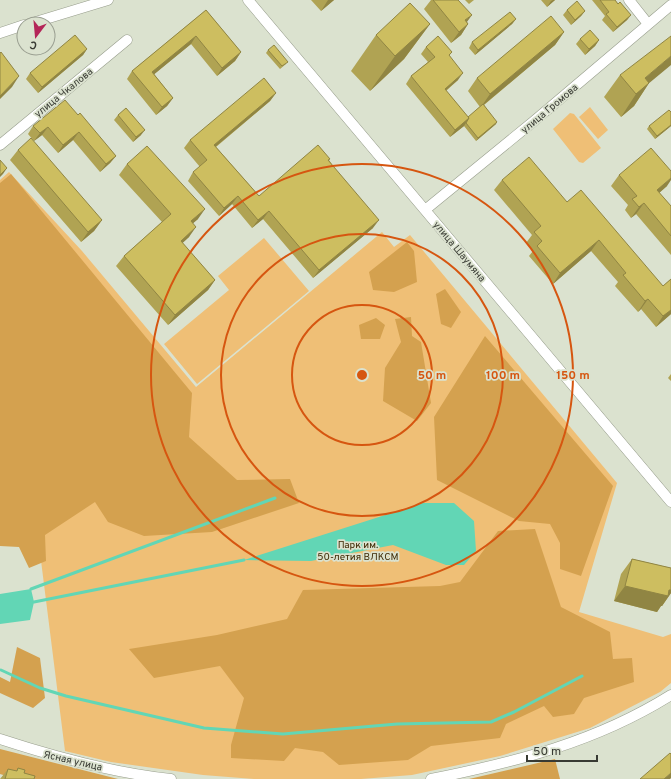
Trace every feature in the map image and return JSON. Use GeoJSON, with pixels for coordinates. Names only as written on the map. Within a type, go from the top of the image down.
{"type":"FeatureCollection","features":[{"type":"Feature","properties":{"kind":"street"},"geometry":{"type":"LineString","coordinates":[[55,16],[108,0]]}},
{"type":"Feature","properties":{"kind":"street","name":"улица Шаумяна"},"geometry":{"type":"LineString","coordinates":[[248,0],[671,502]]}},
{"type":"Feature","properties":{"kind":"street"},"geometry":{"type":"LineString","coordinates":[[629,0],[648,24]]}},
{"type":"Feature","properties":{"kind":"street","name":"улица Громова"},"geometry":{"type":"LineString","coordinates":[[425,210],[534,121],[671,5]]}},
{"type":"Feature","properties":{"kind":"street"},"geometry":{"type":"LineString","coordinates":[[0,33],[16,28]]}},
{"type":"Feature","properties":{"kind":"street","name":"улица Чкалова"},"geometry":{"type":"LineString","coordinates":[[0,145],[127,40]]}},
{"type":"Feature","properties":{"kind":"street"},"geometry":{"type":"LineString","coordinates":[[431,779],[486,768],[555,750],[598,733],[671,695]]}},
{"type":"Feature","properties":{"kind":"street","name":"Ясная улица"},"geometry":{"type":"LineString","coordinates":[[0,739],[66,759],[151,777],[171,779]]}},
{"type":"Feature","properties":{"kind":"green space"},"geometry":{"type":"Polygon","coordinates":[[[590,107],[608,130],[598,139],[579,117],[590,107]]]}},
{"type":"Feature","properties":{"kind":"green space"},"geometry":{"type":"Polygon","coordinates":[[[570,113],[574,114],[601,148],[583,163],[579,162],[553,129],[570,113]]]}},
{"type":"Feature","properties":{"kind":"green space","name":"Парк им. 50-летия ВЛКСМ"},"geometry":{"type":"Polygon","coordinates":[[[9,172],[82,251],[196,387],[382,232],[394,247],[410,235],[617,483],[579,612],[663,637],[671,634],[671,683],[660,692],[590,728],[500,756],[412,775],[361,779],[254,779],[203,775],[111,762],[65,751],[35,513],[0,505],[0,180],[9,172]]]}},
{"type":"Feature","properties":{"kind":"green space"},"geometry":{"type":"Polygon","coordinates":[[[264,238],[309,291],[197,384],[164,344],[229,290],[218,276],[264,238]]]}},
{"type":"Feature","properties":{"kind":"shaded area"},"geometry":{"type":"Polygon","coordinates":[[[11,174],[192,393],[189,437],[237,480],[290,479],[299,503],[212,532],[144,536],[108,522],[95,502],[45,535],[46,561],[29,568],[19,547],[0,546],[0,183],[11,174]]]}},
{"type":"Feature","properties":{"kind":"shaded area"},"geometry":{"type":"Polygon","coordinates":[[[407,242],[414,251],[417,282],[394,292],[373,290],[369,272],[407,242]]]}},
{"type":"Feature","properties":{"kind":"shaded area"},"geometry":{"type":"Polygon","coordinates":[[[445,289],[461,312],[451,328],[441,324],[436,294],[445,289]]]}},
{"type":"Feature","properties":{"kind":"shaded area"},"geometry":{"type":"Polygon","coordinates":[[[411,317],[412,336],[421,342],[431,403],[417,421],[383,401],[385,368],[401,342],[395,319],[411,317]]]}},
{"type":"Feature","properties":{"kind":"shaded area"},"geometry":{"type":"Polygon","coordinates":[[[376,318],[385,325],[380,339],[361,339],[359,325],[376,318]]]}},
{"type":"Feature","properties":{"kind":"shaded area"},"geometry":{"type":"Polygon","coordinates":[[[485,336],[613,486],[581,576],[560,569],[560,543],[550,524],[519,521],[437,480],[434,417],[485,336]]]}},
{"type":"Feature","properties":{"kind":"shaded area"},"geometry":{"type":"Polygon","coordinates":[[[423,503],[454,503],[474,521],[476,551],[464,565],[446,565],[393,545],[311,561],[244,560],[423,503]]]}},
{"type":"Feature","properties":{"kind":"shaded area"},"geometry":{"type":"Polygon","coordinates":[[[535,529],[561,607],[610,632],[613,659],[632,658],[634,682],[584,698],[574,714],[553,717],[544,706],[506,724],[500,738],[431,746],[408,760],[339,765],[323,752],[295,748],[284,761],[231,758],[231,745],[244,698],[220,666],[154,678],[129,649],[217,635],[287,619],[303,590],[440,586],[460,582],[498,531],[535,529]]]}},
{"type":"Feature","properties":{"kind":"shaded area"},"geometry":{"type":"Polygon","coordinates":[[[31,589],[34,602],[30,620],[0,624],[0,594],[31,589]]]}},
{"type":"Feature","properties":{"kind":"shaded area"},"geometry":{"type":"Polygon","coordinates":[[[17,647],[40,658],[45,698],[33,708],[0,693],[0,677],[10,682],[17,647]]]}},
{"type":"Feature","properties":{"kind":"shaded area"},"geometry":{"type":"Polygon","coordinates":[[[0,749],[118,779],[16,779],[0,774],[0,749]]]}},
{"type":"Feature","properties":{"kind":"shaded area"},"geometry":{"type":"Polygon","coordinates":[[[555,759],[560,779],[469,779],[555,759]]]}},
{"type":"Feature","properties":{"kind":"building"},"geometry":{"type":"Polygon","coordinates":[[[433,0],[458,0],[472,15],[465,20],[468,24],[459,32],[433,0]]]}},
{"type":"Feature","properties":{"kind":"building"},"geometry":{"type":"Polygon","coordinates":[[[600,0],[615,0],[618,4],[620,2],[631,15],[617,27],[606,14],[609,12],[600,0]]]}},
{"type":"Feature","properties":{"kind":"building"},"geometry":{"type":"Polygon","coordinates":[[[577,1],[585,11],[575,20],[567,10],[577,1]]]}},
{"type":"Feature","properties":{"kind":"building"},"geometry":{"type":"Polygon","coordinates":[[[410,3],[430,24],[395,56],[376,35],[410,3]]]}},
{"type":"Feature","properties":{"kind":"building"},"geometry":{"type":"Polygon","coordinates":[[[206,10],[241,52],[222,68],[196,36],[152,72],[173,98],[162,107],[132,71],[206,10]]]}},
{"type":"Feature","properties":{"kind":"building"},"geometry":{"type":"Polygon","coordinates":[[[510,12],[516,19],[478,50],[472,42],[510,12]]]}},
{"type":"Feature","properties":{"kind":"building"},"geometry":{"type":"Polygon","coordinates":[[[551,16],[564,32],[490,94],[477,78],[551,16]]]}},
{"type":"Feature","properties":{"kind":"building"},"geometry":{"type":"Polygon","coordinates":[[[590,30],[599,40],[589,49],[580,39],[590,30]]]}},
{"type":"Feature","properties":{"kind":"building"},"geometry":{"type":"Polygon","coordinates":[[[75,35],[87,49],[42,87],[30,73],[50,56],[56,56],[56,51],[75,35]]]}},
{"type":"Feature","properties":{"kind":"building"},"geometry":{"type":"Polygon","coordinates":[[[438,36],[452,52],[449,55],[463,73],[445,89],[469,118],[455,130],[411,76],[435,57],[426,47],[438,36]]]}},
{"type":"Feature","properties":{"kind":"building"},"geometry":{"type":"Polygon","coordinates":[[[671,36],[671,56],[645,78],[649,83],[636,94],[620,75],[671,36]]]}},
{"type":"Feature","properties":{"kind":"building"},"geometry":{"type":"Polygon","coordinates":[[[274,45],[288,62],[282,66],[268,50],[274,45]]]}},
{"type":"Feature","properties":{"kind":"building"},"geometry":{"type":"Polygon","coordinates":[[[1,52],[19,76],[0,96],[0,53],[1,52]]]}},
{"type":"Feature","properties":{"kind":"building"},"geometry":{"type":"Polygon","coordinates":[[[264,78],[276,93],[214,145],[259,196],[318,145],[330,159],[328,160],[379,220],[319,270],[269,211],[258,220],[238,196],[224,208],[193,172],[207,160],[190,140],[264,78]]]}},
{"type":"Feature","properties":{"kind":"building"},"geometry":{"type":"Polygon","coordinates":[[[65,100],[78,115],[80,113],[116,156],[106,164],[79,132],[63,145],[48,127],[40,133],[33,126],[65,100]]]}},
{"type":"Feature","properties":{"kind":"building"},"geometry":{"type":"Polygon","coordinates":[[[483,104],[497,122],[478,138],[466,123],[469,118],[468,117],[483,104]]]}},
{"type":"Feature","properties":{"kind":"building"},"geometry":{"type":"Polygon","coordinates":[[[126,108],[145,130],[136,137],[118,115],[126,108]]]}},
{"type":"Feature","properties":{"kind":"building"},"geometry":{"type":"Polygon","coordinates":[[[669,110],[671,112],[671,125],[657,136],[649,126],[669,110]]]}},
{"type":"Feature","properties":{"kind":"building"},"geometry":{"type":"Polygon","coordinates":[[[31,138],[102,220],[88,232],[18,150],[31,138]]]}},
{"type":"Feature","properties":{"kind":"building"},"geometry":{"type":"Polygon","coordinates":[[[147,146],[205,209],[191,221],[196,227],[181,241],[215,280],[175,315],[124,256],[171,214],[127,164],[147,146]]]}},
{"type":"Feature","properties":{"kind":"building"},"geometry":{"type":"Polygon","coordinates":[[[651,148],[671,171],[671,178],[657,190],[671,206],[671,236],[644,203],[639,207],[632,199],[637,196],[619,175],[651,148]]]}},
{"type":"Feature","properties":{"kind":"building"},"geometry":{"type":"Polygon","coordinates":[[[529,157],[567,202],[581,190],[663,286],[671,279],[671,310],[663,316],[648,299],[645,301],[623,275],[626,273],[599,240],[560,273],[537,246],[542,241],[534,232],[541,226],[502,180],[529,157]]]}},
{"type":"Feature","properties":{"kind":"building"},"geometry":{"type":"Polygon","coordinates":[[[0,160],[7,168],[0,175],[0,160]]]}},
{"type":"Feature","properties":{"kind":"building"},"geometry":{"type":"Polygon","coordinates":[[[632,559],[671,568],[671,590],[669,590],[668,596],[625,586],[632,559]]]}},
{"type":"Feature","properties":{"kind":"building"},"geometry":{"type":"Polygon","coordinates":[[[670,753],[671,773],[664,779],[640,779],[670,753]]]}},
{"type":"Feature","properties":{"kind":"building"},"geometry":{"type":"Polygon","coordinates":[[[18,768],[25,770],[24,773],[35,776],[34,779],[5,779],[8,769],[17,771],[18,768]]]}},
{"type":"Feature","properties":{"kind":"waterway"},"geometry":{"type":"LineString","coordinates":[[31,589],[275,498]]}},
{"type":"Feature","properties":{"kind":"waterway"},"geometry":{"type":"LineString","coordinates":[[34,602],[244,560]]}},
{"type":"Feature","properties":{"kind":"waterway"},"geometry":{"type":"LineString","coordinates":[[1,670],[40,688],[66,696],[204,728],[283,734],[397,724],[491,722],[514,712],[582,676]]}}]}
